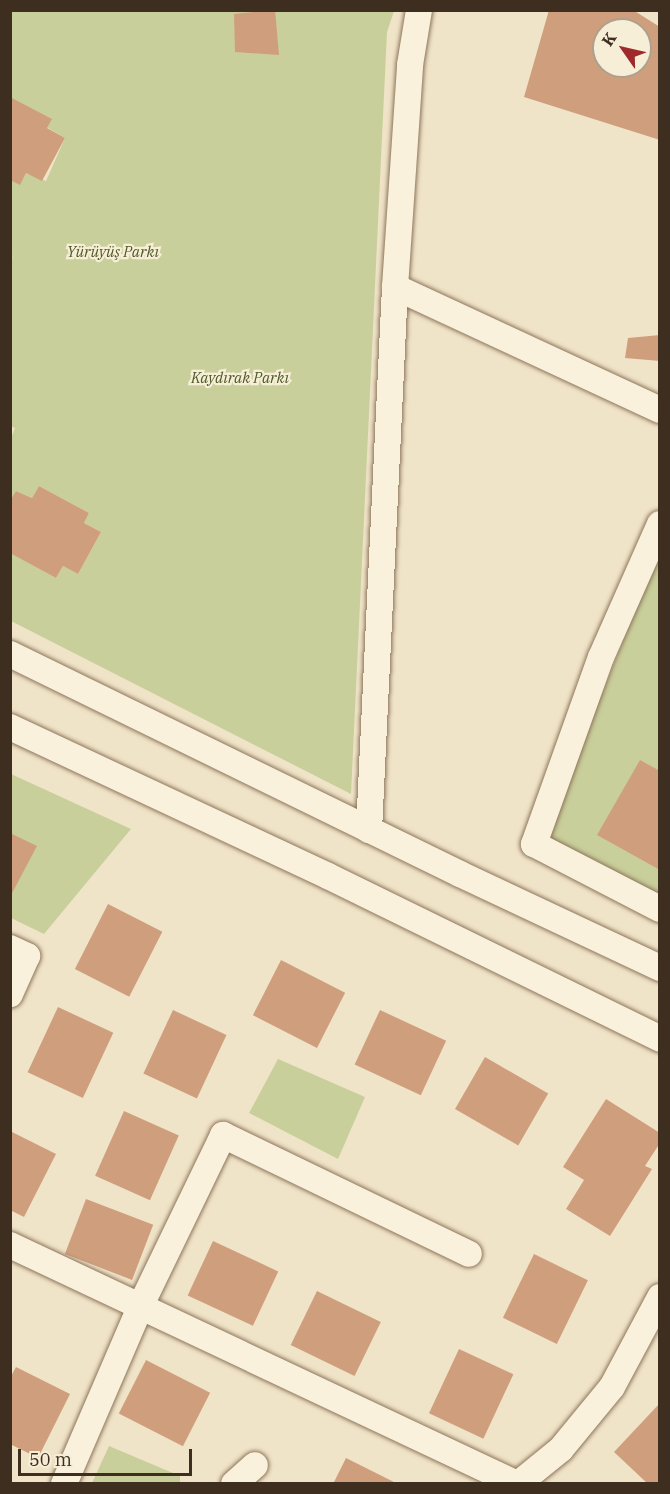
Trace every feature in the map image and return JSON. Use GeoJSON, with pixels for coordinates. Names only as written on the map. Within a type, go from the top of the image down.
{"type":"FeatureCollection","features":[{"type":"Feature","properties":{"kind":"street"},"geometry":{"type":"LineString","coordinates":[[369,830],[395,287],[410,65],[419,10]]}},
{"type":"Feature","properties":{"kind":"street"},"geometry":{"type":"LineString","coordinates":[[395,287],[660,410]]}},
{"type":"Feature","properties":{"kind":"street"},"geometry":{"type":"LineString","coordinates":[[660,524],[601,657],[534,844],[660,909]]}},
{"type":"Feature","properties":{"kind":"street"},"geometry":{"type":"LineString","coordinates":[[10,654],[369,830],[660,968]]}},
{"type":"Feature","properties":{"kind":"street"},"geometry":{"type":"LineString","coordinates":[[10,727],[328,876],[660,1039]]}},
{"type":"Feature","properties":{"kind":"street"},"geometry":{"type":"LineString","coordinates":[[10,948],[27,956],[10,994]]}},
{"type":"Feature","properties":{"kind":"street"},"geometry":{"type":"LineString","coordinates":[[64,1484],[141,1305],[223,1135],[469,1254]]}},
{"type":"Feature","properties":{"kind":"street"},"geometry":{"type":"LineString","coordinates":[[10,1245],[517,1484],[561,1449],[612,1387],[660,1297]]}},
{"type":"Feature","properties":{"kind":"street"},"geometry":{"type":"LineString","coordinates":[[234,1484],[255,1465]]}},
{"type":"Feature","properties":{"kind":"green space"},"geometry":{"type":"Polygon","coordinates":[[[10,11],[394,11],[387,32],[351,794],[11,621],[11,553],[56,578],[63,566],[78,574],[101,532],[84,523],[89,513],[39,486],[32,498],[16,491],[11,501],[11,438],[15,428],[10,426],[10,263],[15,253],[11,260],[11,180],[20,184],[26,173],[46,181],[65,138],[11,106],[10,11]]]}},
{"type":"Feature","properties":{"kind":"green space"},"geometry":{"type":"Polygon","coordinates":[[[659,550],[659,907],[541,848],[659,550]]]}},
{"type":"Feature","properties":{"kind":"green space"},"geometry":{"type":"Polygon","coordinates":[[[11,774],[131,829],[44,934],[11,918],[11,774]]]}},
{"type":"Feature","properties":{"kind":"green space"},"geometry":{"type":"Polygon","coordinates":[[[278,1059],[365,1097],[338,1159],[249,1113],[278,1059]]]}},
{"type":"Feature","properties":{"kind":"green space"},"geometry":{"type":"Polygon","coordinates":[[[109,1446],[180,1476],[180,1483],[92,1483],[109,1446]]]}},
{"type":"Feature","properties":{"kind":"building"},"geometry":{"type":"Polygon","coordinates":[[[275,10],[279,55],[235,52],[234,14],[275,10]]]}},
{"type":"Feature","properties":{"kind":"building"},"geometry":{"type":"Polygon","coordinates":[[[549,10],[633,10],[646,18],[592,18],[592,78],[652,78],[652,22],[660,27],[660,140],[524,97],[549,10]]]}},
{"type":"Feature","properties":{"kind":"building"},"geometry":{"type":"Polygon","coordinates":[[[10,97],[52,119],[47,128],[65,138],[42,181],[26,173],[20,185],[10,180],[10,97]]]}},
{"type":"Feature","properties":{"kind":"building"},"geometry":{"type":"Polygon","coordinates":[[[660,335],[660,361],[625,358],[628,338],[660,335]]]}},
{"type":"Feature","properties":{"kind":"building"},"geometry":{"type":"Polygon","coordinates":[[[39,486],[89,513],[84,523],[101,532],[78,574],[63,566],[56,578],[10,553],[10,501],[16,491],[32,498],[39,486]]]}},
{"type":"Feature","properties":{"kind":"building"},"geometry":{"type":"Polygon","coordinates":[[[640,760],[660,771],[660,870],[597,835],[640,760]]]}},
{"type":"Feature","properties":{"kind":"building"},"geometry":{"type":"Polygon","coordinates":[[[10,833],[37,846],[10,897],[10,833]]]}},
{"type":"Feature","properties":{"kind":"building"},"geometry":{"type":"Polygon","coordinates":[[[108,904],[162,932],[129,997],[75,969],[108,904]]]}},
{"type":"Feature","properties":{"kind":"building"},"geometry":{"type":"Polygon","coordinates":[[[281,960],[345,993],[317,1048],[253,1015],[281,960]]]}},
{"type":"Feature","properties":{"kind":"building"},"geometry":{"type":"Polygon","coordinates":[[[58,1007],[113,1033],[83,1098],[28,1072],[58,1007]]]}},
{"type":"Feature","properties":{"kind":"building"},"geometry":{"type":"Polygon","coordinates":[[[173,1010],[226,1035],[197,1098],[143,1073],[173,1010]]]}},
{"type":"Feature","properties":{"kind":"building"},"geometry":{"type":"Polygon","coordinates":[[[380,1010],[446,1041],[421,1095],[355,1064],[380,1010]]]}},
{"type":"Feature","properties":{"kind":"building"},"geometry":{"type":"Polygon","coordinates":[[[485,1057],[548,1094],[518,1145],[455,1109],[485,1057]]]}},
{"type":"Feature","properties":{"kind":"building"},"geometry":{"type":"Polygon","coordinates":[[[606,1099],[660,1133],[660,1143],[645,1166],[652,1169],[610,1236],[566,1209],[584,1180],[563,1167],[606,1099]]]}},
{"type":"Feature","properties":{"kind":"building"},"geometry":{"type":"Polygon","coordinates":[[[124,1111],[179,1135],[150,1200],[95,1176],[124,1111]]]}},
{"type":"Feature","properties":{"kind":"building"},"geometry":{"type":"Polygon","coordinates":[[[10,1131],[56,1154],[24,1217],[10,1210],[10,1131]]]}},
{"type":"Feature","properties":{"kind":"building"},"geometry":{"type":"Polygon","coordinates":[[[86,1199],[153,1225],[132,1280],[65,1254],[86,1199]]]}},
{"type":"Feature","properties":{"kind":"building"},"geometry":{"type":"Polygon","coordinates":[[[213,1241],[278,1271],[253,1326],[188,1295],[213,1241]]]}},
{"type":"Feature","properties":{"kind":"building"},"geometry":{"type":"Polygon","coordinates":[[[534,1254],[588,1280],[557,1344],[503,1318],[534,1254]]]}},
{"type":"Feature","properties":{"kind":"building"},"geometry":{"type":"Polygon","coordinates":[[[317,1291],[381,1322],[355,1376],[291,1345],[317,1291]]]}},
{"type":"Feature","properties":{"kind":"building"},"geometry":{"type":"Polygon","coordinates":[[[459,1349],[513,1374],[483,1439],[429,1413],[459,1349]]]}},
{"type":"Feature","properties":{"kind":"building"},"geometry":{"type":"Polygon","coordinates":[[[146,1360],[210,1393],[183,1446],[119,1413],[146,1360]]]}},
{"type":"Feature","properties":{"kind":"building"},"geometry":{"type":"Polygon","coordinates":[[[16,1367],[70,1394],[38,1458],[10,1444],[10,1378],[16,1367]]]}},
{"type":"Feature","properties":{"kind":"building"},"geometry":{"type":"Polygon","coordinates":[[[660,1403],[660,1484],[648,1484],[614,1452],[660,1403]]]}},
{"type":"Feature","properties":{"kind":"building"},"geometry":{"type":"Polygon","coordinates":[[[346,1458],[398,1484],[333,1484],[346,1458]]]}},
{"type":"Feature","properties":{"kind":"park label","name":"Yürüyüş Parkı"},"geometry":{"type":"Point","coordinates":[113,252]}},
{"type":"Feature","properties":{"kind":"park label","name":"Kaydırak Parkı"},"geometry":{"type":"Point","coordinates":[240,378]}}]}
